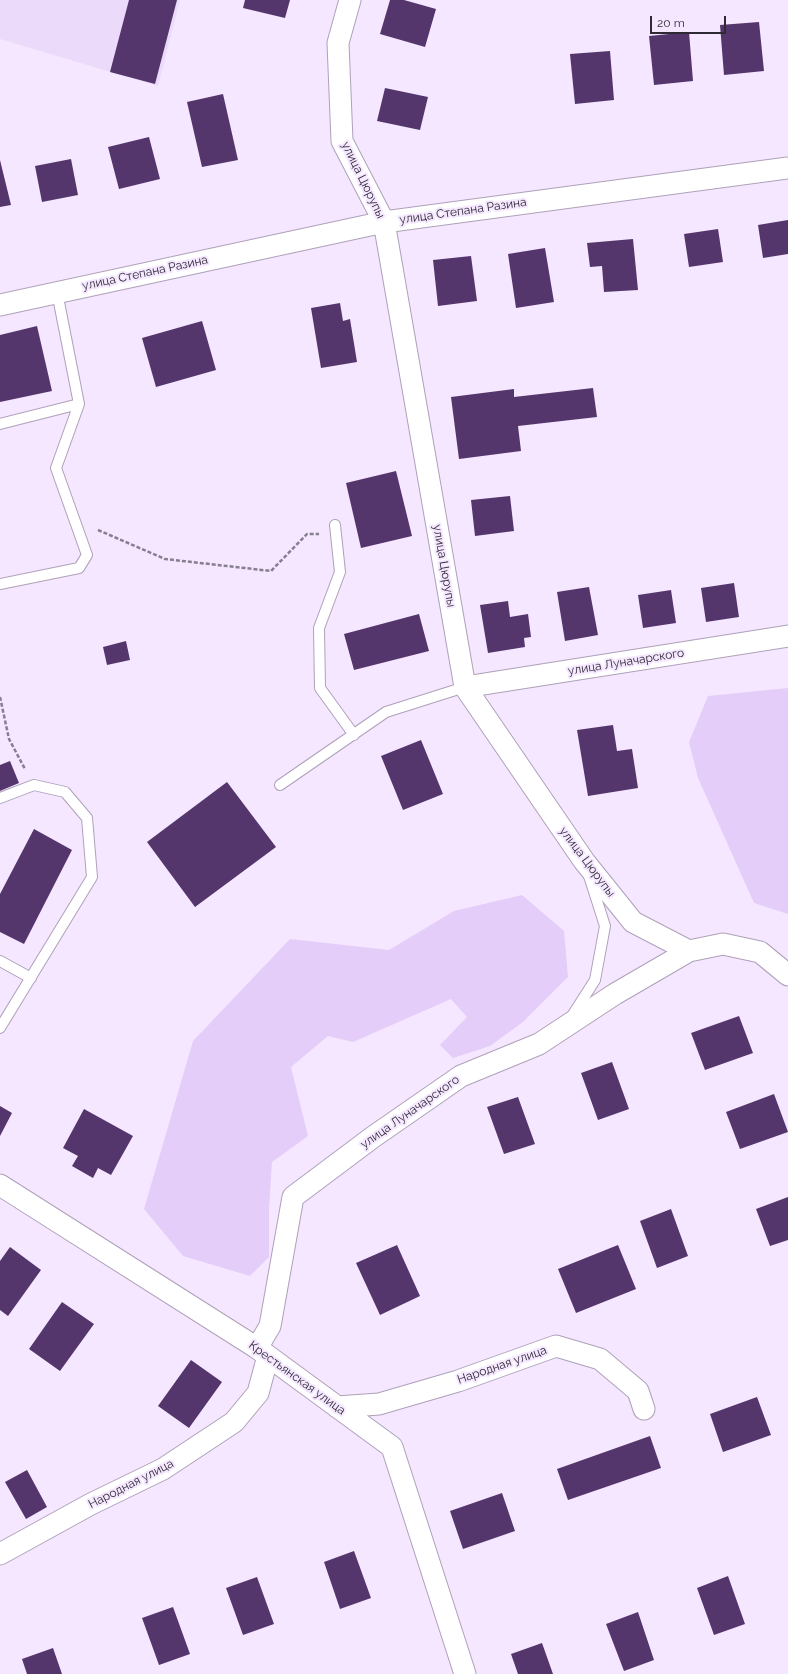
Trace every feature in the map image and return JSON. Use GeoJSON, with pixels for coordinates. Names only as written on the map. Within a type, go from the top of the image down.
{"type":"FeatureCollection","features":[{"type":"Feature","properties":{"kind":"street","name":"улица Цюрупы"},"geometry":{"type":"LineString","coordinates":[[350,0],[338,43],[342,141],[384,222],[465,688],[584,861],[634,922],[689,951]]}},
{"type":"Feature","properties":{"kind":"street","name":"улица Степана Разина"},"geometry":{"type":"LineString","coordinates":[[0,304],[384,222],[788,168]]}},
{"type":"Feature","properties":{"kind":"street","name":"улица Луначарского"},"geometry":{"type":"LineString","coordinates":[[465,688],[788,636]]}},
{"type":"Feature","properties":{"kind":"street"},"geometry":{"type":"LineString","coordinates":[[689,951],[723,944],[760,952],[788,975]]}},
{"type":"Feature","properties":{"kind":"street","name":"улица Луначарского"},"geometry":{"type":"LineString","coordinates":[[262,1352],[270,1326],[294,1197],[373,1137],[461,1076],[539,1044],[563,1030],[615,994],[689,951]]}},
{"type":"Feature","properties":{"kind":"street","name":"Крестьянская улица"},"geometry":{"type":"LineString","coordinates":[[0,1185],[262,1352],[392,1447],[465,1674]]}},
{"type":"Feature","properties":{"kind":"street","name":"Народная улица"},"geometry":{"type":"LineString","coordinates":[[337,1407],[379,1404],[458,1381],[556,1346],[600,1359],[638,1391],[644,1409]]}},
{"type":"Feature","properties":{"kind":"street","name":"Народная улица"},"geometry":{"type":"LineString","coordinates":[[0,1554],[91,1504],[163,1469],[234,1422],[258,1394],[262,1352]]}},
{"type":"Feature","properties":{"kind":"lane"},"geometry":{"type":"LineString","coordinates":[[0,584],[79,568],[87,555],[56,468],[80,404],[57,292]]}},
{"type":"Feature","properties":{"kind":"lane"},"geometry":{"type":"LineString","coordinates":[[0,424],[80,404]]}},
{"type":"Feature","properties":{"kind":"lane"},"geometry":{"type":"LineString","coordinates":[[335,530],[340,572],[319,628],[320,688],[354,735]]}},
{"type":"Feature","properties":{"kind":"lane"},"geometry":{"type":"LineString","coordinates":[[280,785],[386,712],[465,688]]}},
{"type":"Feature","properties":{"kind":"lane"},"geometry":{"type":"LineString","coordinates":[[0,798],[34,785],[65,792],[87,818],[92,877],[0,1028]]}},
{"type":"Feature","properties":{"kind":"lane"},"geometry":{"type":"LineString","coordinates":[[563,1030],[595,980],[605,926],[584,861]]}},
{"type":"Feature","properties":{"kind":"lane"},"geometry":{"type":"LineString","coordinates":[[0,961],[31,978]]}},
{"type":"Feature","properties":{"kind":"path"},"geometry":{"type":"LineString","coordinates":[[75,520],[165,559],[271,571],[307,534],[335,530]]}},
{"type":"Feature","properties":{"kind":"path"},"geometry":{"type":"LineString","coordinates":[[0,697],[8,739],[34,785]]}},
{"type":"Feature","properties":{"kind":"shaded area"},"geometry":{"type":"Polygon","coordinates":[[[0,0],[180,0],[158,86],[0,39],[0,0]]]}},
{"type":"Feature","properties":{"kind":"shaded area"},"geometry":{"type":"Polygon","coordinates":[[[788,688],[788,914],[754,903],[698,778],[689,742],[708,696],[788,688]]]}},
{"type":"Feature","properties":{"kind":"shaded area"},"geometry":{"type":"Polygon","coordinates":[[[522,895],[564,931],[568,977],[523,1022],[490,1046],[453,1058],[440,1045],[467,1017],[451,999],[353,1042],[328,1036],[291,1067],[308,1136],[272,1162],[269,1208],[269,1257],[250,1276],[183,1256],[144,1209],[193,1041],[290,939],[389,950],[454,911],[522,895]]]}},
{"type":"Feature","properties":{"kind":"building"},"geometry":{"type":"Polygon","coordinates":[[[129,0],[177,0],[155,84],[110,72],[129,0]]]}},
{"type":"Feature","properties":{"kind":"building"},"geometry":{"type":"Polygon","coordinates":[[[245,0],[290,0],[285,18],[243,8],[245,0]]]}},
{"type":"Feature","properties":{"kind":"building"},"geometry":{"type":"Polygon","coordinates":[[[390,0],[404,0],[436,9],[425,47],[380,34],[390,0]]]}},
{"type":"Feature","properties":{"kind":"building"},"geometry":{"type":"Polygon","coordinates":[[[759,22],[764,71],[724,75],[720,25],[759,22]]]}},
{"type":"Feature","properties":{"kind":"building"},"geometry":{"type":"Polygon","coordinates":[[[689,32],[693,81],[654,85],[649,36],[689,32]]]}},
{"type":"Feature","properties":{"kind":"building"},"geometry":{"type":"Polygon","coordinates":[[[610,51],[614,100],[575,104],[570,54],[610,51]]]}},
{"type":"Feature","properties":{"kind":"building"},"geometry":{"type":"Polygon","coordinates":[[[385,88],[428,97],[420,130],[377,121],[385,88]]]}},
{"type":"Feature","properties":{"kind":"building"},"geometry":{"type":"Polygon","coordinates":[[[223,94],[238,160],[202,167],[187,102],[223,94]]]}},
{"type":"Feature","properties":{"kind":"building"},"geometry":{"type":"Polygon","coordinates":[[[149,137],[160,179],[119,189],[108,147],[149,137]]]}},
{"type":"Feature","properties":{"kind":"building"},"geometry":{"type":"Polygon","coordinates":[[[71,159],[78,195],[42,202],[35,166],[71,159]]]}},
{"type":"Feature","properties":{"kind":"building"},"geometry":{"type":"Polygon","coordinates":[[[0,160],[11,205],[0,207],[0,160]]]}},
{"type":"Feature","properties":{"kind":"building"},"geometry":{"type":"Polygon","coordinates":[[[788,220],[788,254],[763,258],[758,225],[788,220]]]}},
{"type":"Feature","properties":{"kind":"building"},"geometry":{"type":"Polygon","coordinates":[[[718,229],[723,262],[689,267],[684,234],[718,229]]]}},
{"type":"Feature","properties":{"kind":"building"},"geometry":{"type":"Polygon","coordinates":[[[633,239],[638,290],[604,292],[602,266],[590,267],[587,243],[633,239]]]}},
{"type":"Feature","properties":{"kind":"building"},"geometry":{"type":"Polygon","coordinates":[[[545,248],[554,302],[516,308],[508,254],[545,248]]]}},
{"type":"Feature","properties":{"kind":"building"},"geometry":{"type":"Polygon","coordinates":[[[471,256],[477,301],[438,306],[433,260],[471,256]]]}},
{"type":"Feature","properties":{"kind":"building"},"geometry":{"type":"Polygon","coordinates":[[[340,303],[343,321],[350,319],[357,362],[321,368],[311,308],[340,303]]]}},
{"type":"Feature","properties":{"kind":"building"},"geometry":{"type":"Polygon","coordinates":[[[202,321],[216,370],[156,387],[142,338],[202,321]]]}},
{"type":"Feature","properties":{"kind":"building"},"geometry":{"type":"Polygon","coordinates":[[[37,326],[52,391],[0,402],[0,335],[37,326]]]}},
{"type":"Feature","properties":{"kind":"building"},"geometry":{"type":"Polygon","coordinates":[[[593,388],[597,417],[518,426],[521,451],[459,459],[451,397],[514,389],[514,397],[593,388]]]}},
{"type":"Feature","properties":{"kind":"building"},"geometry":{"type":"Polygon","coordinates":[[[396,471],[412,536],[361,548],[346,483],[396,471]]]}},
{"type":"Feature","properties":{"kind":"building"},"geometry":{"type":"Polygon","coordinates":[[[510,496],[514,531],[475,536],[471,500],[510,496]]]}},
{"type":"Feature","properties":{"kind":"building"},"geometry":{"type":"Polygon","coordinates":[[[734,583],[739,617],[706,622],[701,588],[734,583]]]}},
{"type":"Feature","properties":{"kind":"building"},"geometry":{"type":"Polygon","coordinates":[[[589,587],[598,635],[565,641],[557,592],[589,587]]]}},
{"type":"Feature","properties":{"kind":"building"},"geometry":{"type":"Polygon","coordinates":[[[671,590],[676,623],[643,628],[638,595],[671,590]]]}},
{"type":"Feature","properties":{"kind":"building"},"geometry":{"type":"Polygon","coordinates":[[[508,601],[510,617],[528,614],[531,637],[524,638],[525,647],[488,653],[480,605],[508,601]]]}},
{"type":"Feature","properties":{"kind":"building"},"geometry":{"type":"Polygon","coordinates":[[[419,614],[429,651],[354,670],[344,634],[419,614]]]}},
{"type":"Feature","properties":{"kind":"building"},"geometry":{"type":"Polygon","coordinates":[[[126,641],[130,660],[107,665],[103,647],[126,641]]]}},
{"type":"Feature","properties":{"kind":"building"},"geometry":{"type":"Polygon","coordinates":[[[613,725],[617,751],[632,749],[638,788],[588,796],[577,730],[613,725]]]}},
{"type":"Feature","properties":{"kind":"building"},"geometry":{"type":"Polygon","coordinates":[[[421,740],[443,794],[403,810],[381,756],[421,740]]]}},
{"type":"Feature","properties":{"kind":"building"},"geometry":{"type":"Polygon","coordinates":[[[10,761],[19,783],[0,791],[0,765],[10,761]]]}},
{"type":"Feature","properties":{"kind":"building"},"geometry":{"type":"Polygon","coordinates":[[[227,782],[276,847],[195,907],[147,842],[227,782]]]}},
{"type":"Feature","properties":{"kind":"building"},"geometry":{"type":"Polygon","coordinates":[[[34,829],[72,850],[24,944],[0,932],[0,894],[34,829]]]}},
{"type":"Feature","properties":{"kind":"building"},"geometry":{"type":"Polygon","coordinates":[[[739,1016],[753,1053],[705,1070],[691,1033],[739,1016]]]}},
{"type":"Feature","properties":{"kind":"building"},"geometry":{"type":"Polygon","coordinates":[[[612,1062],[629,1109],[598,1120],[581,1073],[612,1062]]]}},
{"type":"Feature","properties":{"kind":"building"},"geometry":{"type":"Polygon","coordinates":[[[774,1094],[788,1132],[740,1149],[726,1112],[774,1094]]]}},
{"type":"Feature","properties":{"kind":"building"},"geometry":{"type":"Polygon","coordinates":[[[518,1097],[535,1144],[504,1154],[487,1107],[518,1097]]]}},
{"type":"Feature","properties":{"kind":"building"},"geometry":{"type":"Polygon","coordinates":[[[0,1106],[12,1113],[0,1136],[0,1106]]]}},
{"type":"Feature","properties":{"kind":"building"},"geometry":{"type":"Polygon","coordinates":[[[84,1109],[133,1136],[111,1175],[98,1168],[93,1178],[72,1166],[78,1156],[63,1148],[84,1109]]]}},
{"type":"Feature","properties":{"kind":"building"},"geometry":{"type":"Polygon","coordinates":[[[788,1197],[788,1240],[770,1246],[756,1209],[788,1197]]]}},
{"type":"Feature","properties":{"kind":"building"},"geometry":{"type":"Polygon","coordinates":[[[671,1209],[688,1256],[657,1268],[640,1221],[671,1209]]]}},
{"type":"Feature","properties":{"kind":"building"},"geometry":{"type":"Polygon","coordinates":[[[397,1245],[420,1296],[380,1315],[356,1263],[397,1245]]]}},
{"type":"Feature","properties":{"kind":"building"},"geometry":{"type":"Polygon","coordinates":[[[618,1245],[636,1289],[576,1313],[558,1269],[618,1245]]]}},
{"type":"Feature","properties":{"kind":"building"},"geometry":{"type":"Polygon","coordinates":[[[10,1247],[41,1270],[8,1316],[0,1310],[0,1261],[10,1247]]]}},
{"type":"Feature","properties":{"kind":"building"},"geometry":{"type":"Polygon","coordinates":[[[62,1302],[94,1324],[60,1371],[29,1349],[62,1302]]]}},
{"type":"Feature","properties":{"kind":"building"},"geometry":{"type":"Polygon","coordinates":[[[191,1360],[222,1382],[189,1428],[158,1406],[191,1360]]]}},
{"type":"Feature","properties":{"kind":"building"},"geometry":{"type":"Polygon","coordinates":[[[757,1397],[771,1435],[723,1452],[710,1414],[757,1397]]]}},
{"type":"Feature","properties":{"kind":"building"},"geometry":{"type":"Polygon","coordinates":[[[650,1436],[661,1468],[568,1500],[557,1469],[650,1436]]]}},
{"type":"Feature","properties":{"kind":"building"},"geometry":{"type":"Polygon","coordinates":[[[27,1470],[47,1507],[26,1519],[5,1482],[27,1470]]]}},
{"type":"Feature","properties":{"kind":"building"},"geometry":{"type":"Polygon","coordinates":[[[502,1493],[515,1531],[463,1549],[450,1511],[502,1493]]]}},
{"type":"Feature","properties":{"kind":"building"},"geometry":{"type":"Polygon","coordinates":[[[354,1551],[371,1598],[340,1609],[324,1562],[354,1551]]]}},
{"type":"Feature","properties":{"kind":"building"},"geometry":{"type":"Polygon","coordinates":[[[728,1576],[745,1624],[714,1635],[697,1588],[728,1576]]]}},
{"type":"Feature","properties":{"kind":"building"},"geometry":{"type":"Polygon","coordinates":[[[257,1577],[274,1624],[243,1635],[226,1588],[257,1577]]]}},
{"type":"Feature","properties":{"kind":"building"},"geometry":{"type":"Polygon","coordinates":[[[173,1607],[190,1654],[159,1665],[142,1618],[173,1607]]]}},
{"type":"Feature","properties":{"kind":"building"},"geometry":{"type":"Polygon","coordinates":[[[638,1612],[654,1660],[624,1671],[606,1624],[638,1612]]]}},
{"type":"Feature","properties":{"kind":"building"},"geometry":{"type":"Polygon","coordinates":[[[542,1643],[553,1674],[518,1674],[511,1654],[542,1643]]]}},
{"type":"Feature","properties":{"kind":"building"},"geometry":{"type":"Polygon","coordinates":[[[53,1648],[62,1674],[27,1674],[22,1659],[53,1648]]]}}]}
